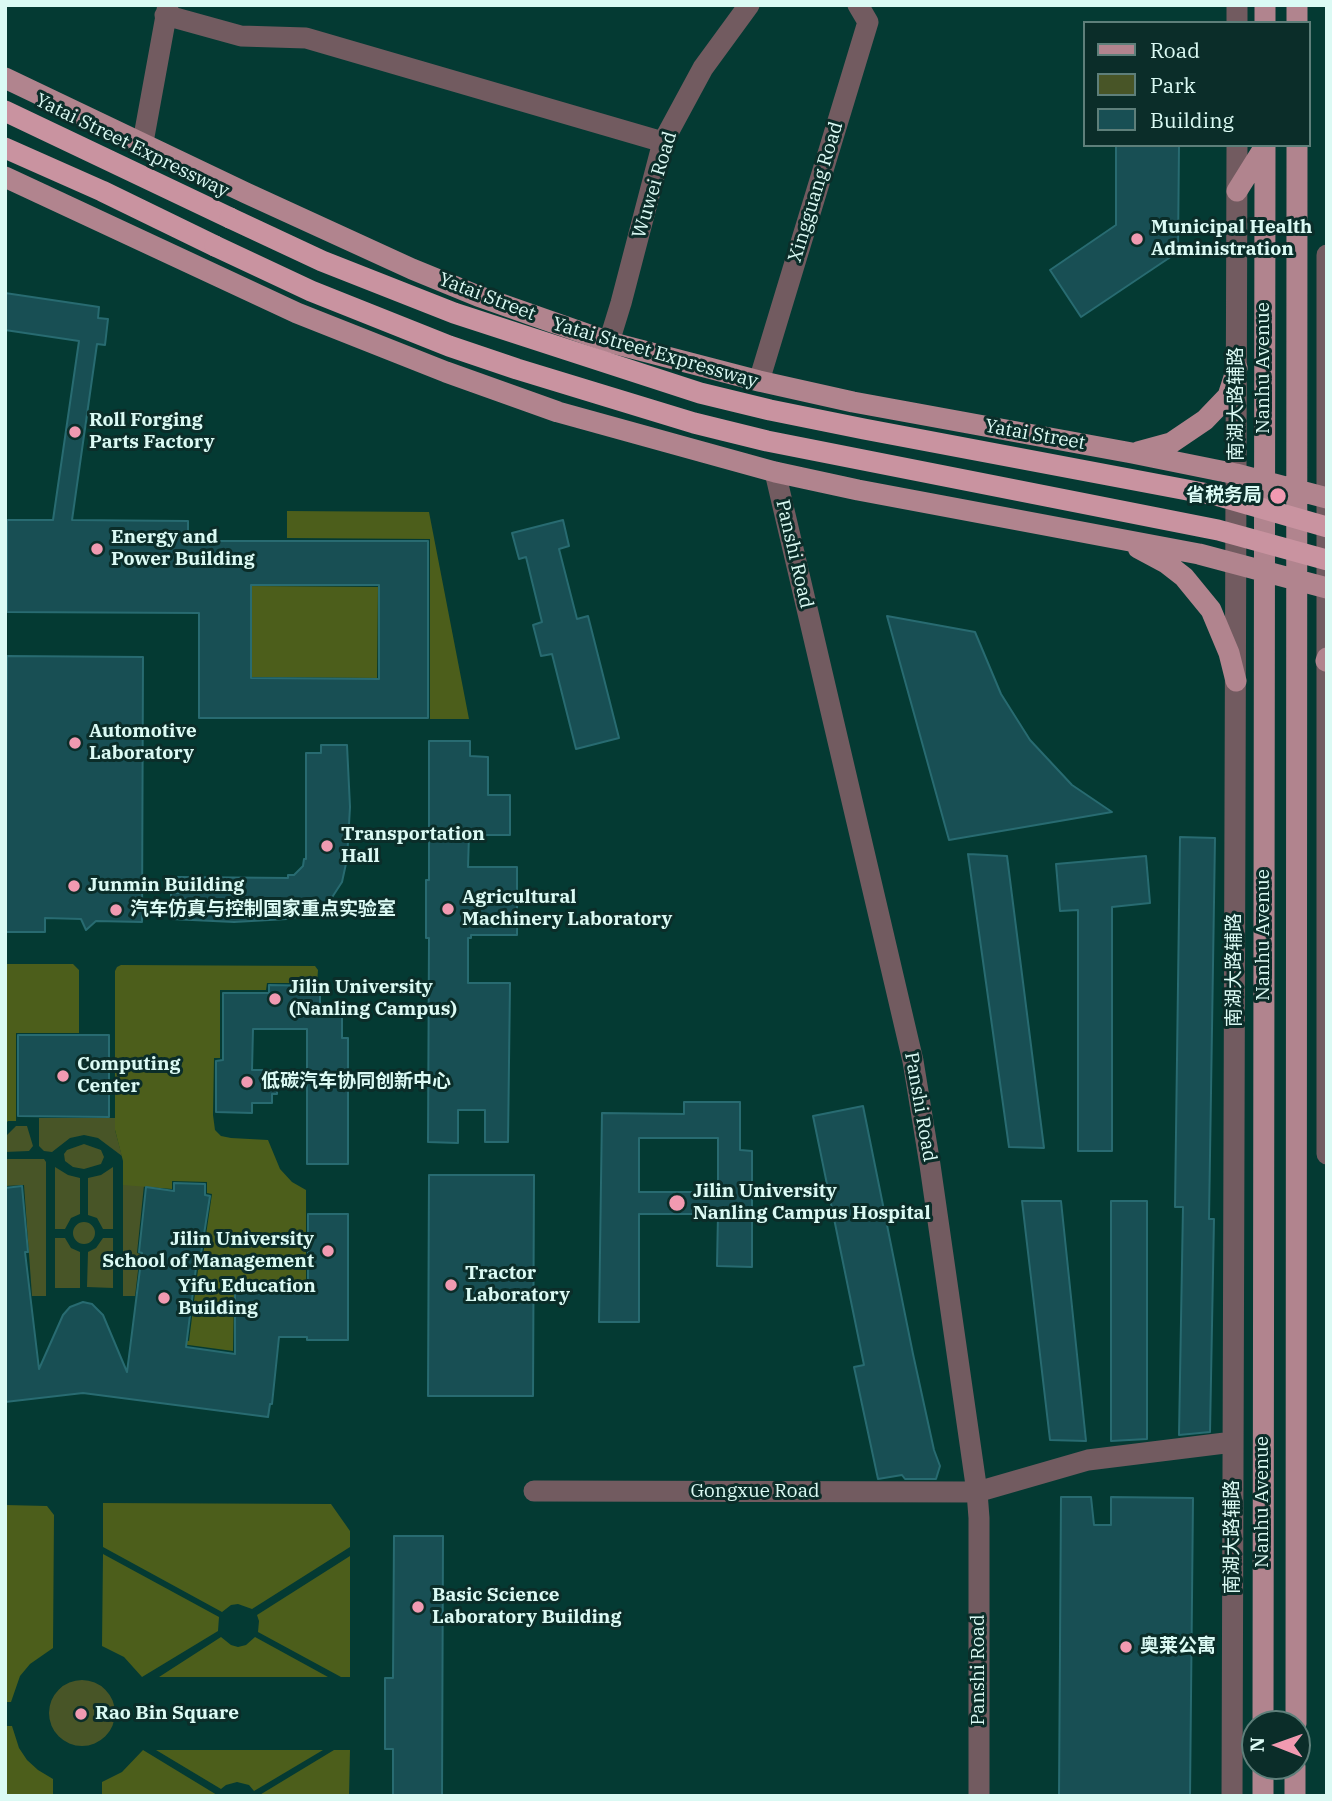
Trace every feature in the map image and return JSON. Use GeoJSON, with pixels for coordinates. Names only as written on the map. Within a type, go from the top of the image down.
{"type":"FeatureCollection","features":[{"type":"Feature","properties":{"kind":"highway","name":"Yatai Street Expressway"},"geometry":{"type":"LineString","coordinates":[[5,111],[322,261],[454,313],[700,393],[838,424],[1219,496],[1327,527]]}},
{"type":"Feature","properties":{"kind":"highway"},"geometry":{"type":"LineString","coordinates":[[5,148],[312,291],[449,346],[517,369],[681,420],[767,442],[1204,527],[1327,560]]}},
{"type":"Feature","properties":{"kind":"main road","name":"Yatai Street"},"geometry":{"type":"LineString","coordinates":[[5,78],[412,269],[478,296],[608,342],[853,402],[1236,474],[1327,498]]}},
{"type":"Feature","properties":{"kind":"main road"},"geometry":{"type":"LineString","coordinates":[[1237,191],[1264,147]]}},
{"type":"Feature","properties":{"kind":"main road","name":"Nanhu Avenue"},"geometry":{"type":"LineString","coordinates":[[1263,1710],[1265,147]]}},
{"type":"Feature","properties":{"kind":"main road","name":"Nanhu Avenue"},"geometry":{"type":"LineString","coordinates":[[1296,1710],[1297,147]]}},
{"type":"Feature","properties":{"kind":"main road"},"geometry":{"type":"LineString","coordinates":[[5,177],[199,270],[382,348],[558,412],[775,472],[1236,562],[1327,588]]}},
{"type":"Feature","properties":{"kind":"main road"},"geometry":{"type":"LineString","coordinates":[[1132,453],[1171,443],[1205,420],[1228,396],[1237,368]]}},
{"type":"Feature","properties":{"kind":"main road"},"geometry":{"type":"LineString","coordinates":[[1117,538],[1166,563],[1198,593],[1221,630],[1236,681]]}},
{"type":"Feature","properties":{"kind":"street","name":"Wuwei Road"},"geometry":{"type":"LineString","coordinates":[[608,342],[621,303],[663,142],[703,68],[749,5]]}},
{"type":"Feature","properties":{"kind":"street","name":"Xingguang Road"},"geometry":{"type":"LineString","coordinates":[[759,381],[868,22],[858,5]]}},
{"type":"Feature","properties":{"kind":"street"},"geometry":{"type":"LineString","coordinates":[[143,142],[167,10],[241,36],[306,38],[663,142]]}},
{"type":"Feature","properties":{"kind":"street","name":"南湖大路辅路"},"geometry":{"type":"LineString","coordinates":[[1233,1796],[1237,147]]}},
{"type":"Feature","properties":{"kind":"street"},"geometry":{"type":"LineString","coordinates":[[1327,255],[1327,1154]]}},
{"type":"Feature","properties":{"kind":"street","name":"Panshi Road"},"geometry":{"type":"LineString","coordinates":[[775,472],[913,1061],[932,1178],[979,1518],[979,1796]]}},
{"type":"Feature","properties":{"kind":"street","name":"Gongxue Road"},"geometry":{"type":"LineString","coordinates":[[534,1491],[977,1492],[1088,1460],[1233,1442]]}},
{"type":"Feature","properties":{"kind":"green space"},"geometry":{"type":"Polygon","coordinates":[[[287,511],[429,512],[469,719],[430,719],[430,539],[287,538],[287,511]]]}},
{"type":"Feature","properties":{"kind":"green space"},"geometry":{"type":"Polygon","coordinates":[[[252,586],[378,587],[377,678],[252,677],[252,586]]]}},
{"type":"Feature","properties":{"kind":"green space"},"geometry":{"type":"Polygon","coordinates":[[[5,964],[73,964],[79,970],[79,1033],[16,1033],[16,1121],[8,1121],[5,1124],[5,964]]]}},
{"type":"Feature","properties":{"kind":"green space"},"geometry":{"type":"Polygon","coordinates":[[[121,965],[315,966],[318,970],[317,983],[267,983],[266,990],[220,990],[220,1058],[214,1058],[215,1130],[221,1136],[231,1138],[268,1140],[280,1169],[292,1182],[306,1190],[306,1299],[305,1287],[243,1287],[243,1291],[234,1292],[233,1351],[181,1344],[181,1340],[189,1341],[199,1262],[202,1262],[212,1194],[207,1193],[207,1182],[172,1181],[172,1189],[123,1185],[123,1161],[115,1130],[115,971],[121,965]]]}},
{"type":"Feature","properties":{"kind":"green space"},"geometry":{"type":"Polygon","coordinates":[[[39,1118],[115,1118],[115,1130],[122,1156],[98,1138],[84,1135],[70,1138],[52,1152],[44,1151],[39,1146],[39,1118]]]}},
{"type":"Feature","properties":{"kind":"green space"},"geometry":{"type":"Polygon","coordinates":[[[16,1126],[27,1126],[33,1146],[29,1151],[5,1152],[5,1137],[16,1126]]]}},
{"type":"Feature","properties":{"kind":"green space"},"geometry":{"type":"Polygon","coordinates":[[[84,1144],[101,1150],[104,1157],[101,1164],[84,1169],[73,1167],[65,1161],[64,1154],[67,1150],[84,1144]]]}},
{"type":"Feature","properties":{"kind":"green space"},"geometry":{"type":"Polygon","coordinates":[[[5,1159],[44,1159],[46,1162],[46,1296],[32,1296],[24,1185],[5,1186],[5,1159]]]}},
{"type":"Feature","properties":{"kind":"green space"},"geometry":{"type":"Polygon","coordinates":[[[55,1167],[80,1178],[80,1214],[71,1218],[65,1229],[55,1229],[55,1167]]]}},
{"type":"Feature","properties":{"kind":"green space"},"geometry":{"type":"Polygon","coordinates":[[[113,1167],[113,1229],[103,1229],[97,1218],[88,1215],[88,1178],[101,1175],[113,1167]]]}},
{"type":"Feature","properties":{"kind":"green space"},"geometry":{"type":"Polygon","coordinates":[[[123,1185],[144,1185],[135,1296],[123,1296],[123,1185]]]}},
{"type":"Feature","properties":{"kind":"green space"},"geometry":{"type":"Polygon","coordinates":[[[84,1222],[92,1225],[95,1233],[92,1241],[84,1244],[76,1241],[73,1233],[76,1225],[84,1222]]]}},
{"type":"Feature","properties":{"kind":"green space"},"geometry":{"type":"Polygon","coordinates":[[[55,1238],[65,1238],[71,1248],[80,1252],[80,1288],[55,1288],[55,1238]]]}},
{"type":"Feature","properties":{"kind":"green space"},"geometry":{"type":"Polygon","coordinates":[[[103,1238],[113,1238],[113,1288],[87,1287],[88,1252],[96,1248],[103,1238]]]}},
{"type":"Feature","properties":{"kind":"green space"},"geometry":{"type":"Polygon","coordinates":[[[103,1503],[331,1504],[350,1531],[350,1547],[252,1609],[238,1604],[231,1605],[222,1612],[103,1547],[103,1503]]]}},
{"type":"Feature","properties":{"kind":"green space"},"geometry":{"type":"Polygon","coordinates":[[[5,1505],[47,1506],[54,1515],[53,1648],[30,1664],[20,1676],[11,1702],[5,1702],[5,1505]]]}},
{"type":"Feature","properties":{"kind":"green space"},"geometry":{"type":"Polygon","coordinates":[[[103,1554],[219,1617],[218,1631],[142,1677],[124,1657],[102,1646],[103,1554]]]}},
{"type":"Feature","properties":{"kind":"green space"},"geometry":{"type":"Polygon","coordinates":[[[350,1556],[350,1677],[341,1677],[258,1632],[257,1615],[350,1556]]]}},
{"type":"Feature","properties":{"kind":"green space"},"geometry":{"type":"Polygon","coordinates":[[[221,1637],[238,1647],[246,1645],[255,1637],[328,1677],[159,1677],[221,1637]]]}},
{"type":"Feature","properties":{"kind":"green space","name":"Rao Bin Square"},"geometry":{"type":"Polygon","coordinates":[[[76,1680],[88,1680],[100,1685],[110,1695],[115,1713],[113,1726],[100,1741],[88,1746],[76,1746],[64,1741],[54,1731],[49,1719],[49,1707],[54,1695],[64,1685],[76,1680]]]}},
{"type":"Feature","properties":{"kind":"green space"},"geometry":{"type":"Polygon","coordinates":[[[5,1726],[12,1726],[19,1748],[27,1760],[53,1779],[53,1796],[5,1796],[5,1726]]]}},
{"type":"Feature","properties":{"kind":"green space"},"geometry":{"type":"Polygon","coordinates":[[[143,1750],[217,1796],[102,1796],[102,1782],[122,1772],[143,1750]]]}},
{"type":"Feature","properties":{"kind":"green space"},"geometry":{"type":"Polygon","coordinates":[[[156,1750],[323,1750],[254,1791],[249,1785],[237,1782],[221,1789],[156,1750]]]}},
{"type":"Feature","properties":{"kind":"green space"},"geometry":{"type":"Polygon","coordinates":[[[334,1750],[350,1750],[349,1796],[258,1796],[334,1750]]]}},
{"type":"Feature","properties":{"kind":"building","name":"Municipal Health Administration"},"geometry":{"type":"Polygon","coordinates":[[[1116,147],[1179,147],[1178,252],[1081,317],[1050,270],[1116,225],[1116,147]]]}},
{"type":"Feature","properties":{"kind":"building"},"geometry":{"type":"Polygon","coordinates":[[[5,293],[99,307],[98,318],[108,319],[105,345],[97,344],[72,520],[188,521],[188,541],[428,541],[428,718],[199,718],[199,613],[7,612],[7,520],[53,520],[79,341],[5,330],[5,293]],[[251,585],[251,678],[379,679],[379,585],[251,585]]]}},
{"type":"Feature","properties":{"kind":"building"},"geometry":{"type":"Polygon","coordinates":[[[563,520],[569,546],[559,549],[577,619],[588,616],[619,738],[576,749],[552,654],[541,656],[533,625],[542,622],[526,557],[519,559],[512,533],[563,520]]]}},
{"type":"Feature","properties":{"kind":"building"},"geometry":{"type":"Polygon","coordinates":[[[887,616],[975,632],[1001,694],[1030,740],[1072,785],[1112,812],[949,840],[887,616]]]}},
{"type":"Feature","properties":{"kind":"building","name":"Automotive Laboratory"},"geometry":{"type":"Polygon","coordinates":[[[7,656],[143,657],[142,922],[96,921],[86,930],[81,919],[45,918],[45,932],[5,932],[7,656]]]}},
{"type":"Feature","properties":{"kind":"building"},"geometry":{"type":"Polygon","coordinates":[[[429,741],[470,741],[470,756],[488,757],[488,795],[510,795],[510,835],[469,835],[468,867],[517,867],[517,935],[471,935],[471,938],[468,938],[468,983],[510,983],[508,1142],[485,1142],[485,1110],[458,1110],[458,1143],[428,1142],[429,938],[426,938],[426,880],[429,880],[429,741]]]}},
{"type":"Feature","properties":{"kind":"building","name":"Transportation Hall"},"geometry":{"type":"Polygon","coordinates":[[[321,745],[347,745],[350,807],[347,859],[342,882],[329,902],[310,914],[287,919],[234,922],[171,919],[171,893],[179,893],[178,877],[288,878],[288,875],[294,875],[303,866],[306,859],[306,753],[321,753],[321,745]]]}},
{"type":"Feature","properties":{"kind":"building"},"geometry":{"type":"Polygon","coordinates":[[[1180,837],[1215,838],[1209,1219],[1214,1219],[1210,1432],[1179,1435],[1183,1207],[1175,1207],[1180,837]]]}},
{"type":"Feature","properties":{"kind":"building"},"geometry":{"type":"Polygon","coordinates":[[[968,854],[1007,856],[1044,1148],[1009,1147],[968,854]]]}},
{"type":"Feature","properties":{"kind":"building"},"geometry":{"type":"Polygon","coordinates":[[[1146,856],[1150,903],[1112,907],[1112,1151],[1078,1151],[1078,910],[1060,911],[1056,864],[1146,856]]]}},
{"type":"Feature","properties":{"kind":"building","name":"低碳汽车协同创新中心"},"geometry":{"type":"Polygon","coordinates":[[[269,985],[320,986],[320,1008],[342,1008],[342,1038],[348,1038],[348,1164],[307,1164],[307,1029],[253,1029],[252,1070],[277,1070],[277,1094],[272,1094],[272,1103],[252,1103],[252,1113],[216,1112],[216,1061],[223,1060],[223,993],[269,993],[269,985]]]}},
{"type":"Feature","properties":{"kind":"building","name":"Computing Center"},"geometry":{"type":"Polygon","coordinates":[[[18,1035],[109,1035],[109,1117],[18,1116],[18,1035]]]}},
{"type":"Feature","properties":{"kind":"building","name":"Jilin University Nanling Campus Hospital"},"geometry":{"type":"Polygon","coordinates":[[[684,1102],[740,1102],[740,1150],[752,1151],[752,1267],[717,1266],[718,1214],[639,1214],[639,1322],[599,1322],[602,1113],[684,1114],[684,1102]],[[639,1138],[639,1192],[718,1192],[718,1138],[639,1138]]]}},
{"type":"Feature","properties":{"kind":"building"},"geometry":{"type":"Polygon","coordinates":[[[863,1106],[913,1354],[940,1466],[936,1479],[905,1479],[902,1475],[878,1479],[854,1367],[864,1365],[813,1116],[863,1106]]]}},
{"type":"Feature","properties":{"kind":"building"},"geometry":{"type":"Polygon","coordinates":[[[429,1175],[534,1175],[533,1396],[428,1396],[429,1175]]]}},
{"type":"Feature","properties":{"kind":"building","name":"Yifu Education Building"},"geometry":{"type":"Polygon","coordinates":[[[174,1183],[205,1184],[205,1195],[210,1196],[200,1260],[197,1260],[186,1347],[235,1354],[235,1293],[245,1293],[244,1289],[308,1289],[308,1214],[348,1214],[348,1340],[279,1337],[272,1404],[268,1417],[83,1393],[5,1402],[5,1188],[22,1186],[28,1252],[25,1252],[39,1369],[63,1315],[70,1307],[83,1302],[92,1304],[103,1315],[127,1372],[142,1253],[139,1252],[146,1187],[174,1191],[174,1183]]]}},
{"type":"Feature","properties":{"kind":"building"},"geometry":{"type":"Polygon","coordinates":[[[1022,1201],[1061,1201],[1086,1441],[1050,1440],[1022,1201]]]}},
{"type":"Feature","properties":{"kind":"building"},"geometry":{"type":"Polygon","coordinates":[[[1111,1201],[1147,1201],[1147,1439],[1111,1441],[1111,1201]]]}},
{"type":"Feature","properties":{"kind":"building","name":"奥莱公寓"},"geometry":{"type":"Polygon","coordinates":[[[1061,1497],[1091,1497],[1094,1525],[1111,1525],[1111,1497],[1193,1498],[1190,1796],[1059,1796],[1061,1497]]]}},
{"type":"Feature","properties":{"kind":"building","name":"Basic Science Laboratory Building"},"geometry":{"type":"Polygon","coordinates":[[[394,1536],[443,1536],[442,1796],[393,1796],[393,1749],[385,1749],[385,1678],[393,1678],[394,1536]]]}},
{"type":"Feature","properties":{"kind":"place","name":"Municipal Health Administration"},"geometry":{"type":"Point","coordinates":[1137,239]}},
{"type":"Feature","properties":{"kind":"place","name":"Roll Forging Parts Factory"},"geometry":{"type":"Point","coordinates":[75,432]}},
{"type":"Feature","properties":{"kind":"place","name":"省税务局"},"geometry":{"type":"Point","coordinates":[1278,496]}},
{"type":"Feature","properties":{"kind":"place","name":"Energy and Power Building"},"geometry":{"type":"Point","coordinates":[97,549]}},
{"type":"Feature","properties":{"kind":"place","name":"Automotive Laboratory"},"geometry":{"type":"Point","coordinates":[75,743]}},
{"type":"Feature","properties":{"kind":"place","name":"Transportation Hall"},"geometry":{"type":"Point","coordinates":[327,846]}},
{"type":"Feature","properties":{"kind":"place","name":"Junmin Building"},"geometry":{"type":"Point","coordinates":[74,886]}},
{"type":"Feature","properties":{"kind":"place","name":"Agricultural Machinery Laboratory"},"geometry":{"type":"Point","coordinates":[448,909]}},
{"type":"Feature","properties":{"kind":"place","name":"汽车仿真与控制国家重点实验室"},"geometry":{"type":"Point","coordinates":[116,910]}},
{"type":"Feature","properties":{"kind":"place","name":"Jilin University (Nanling Campus)"},"geometry":{"type":"Point","coordinates":[275,999]}},
{"type":"Feature","properties":{"kind":"place","name":"Computing Center"},"geometry":{"type":"Point","coordinates":[63,1076]}},
{"type":"Feature","properties":{"kind":"place","name":"低碳汽车协同创新中心"},"geometry":{"type":"Point","coordinates":[247,1082]}},
{"type":"Feature","properties":{"kind":"place","name":"Jilin University Nanling Campus Hospital"},"geometry":{"type":"Point","coordinates":[677,1203]}},
{"type":"Feature","properties":{"kind":"place","name":"Jilin University School of Management"},"geometry":{"type":"Point","coordinates":[328,1251]}},
{"type":"Feature","properties":{"kind":"place","name":"Tractor Laboratory"},"geometry":{"type":"Point","coordinates":[451,1285]}},
{"type":"Feature","properties":{"kind":"place","name":"Yifu Education Building"},"geometry":{"type":"Point","coordinates":[164,1298]}},
{"type":"Feature","properties":{"kind":"place","name":"Basic Science Laboratory Building"},"geometry":{"type":"Point","coordinates":[418,1607]}},
{"type":"Feature","properties":{"kind":"place","name":"奥莱公寓"},"geometry":{"type":"Point","coordinates":[1126,1647]}},
{"type":"Feature","properties":{"kind":"place","name":"Rao Bin Square"},"geometry":{"type":"Point","coordinates":[81,1714]}}]}
